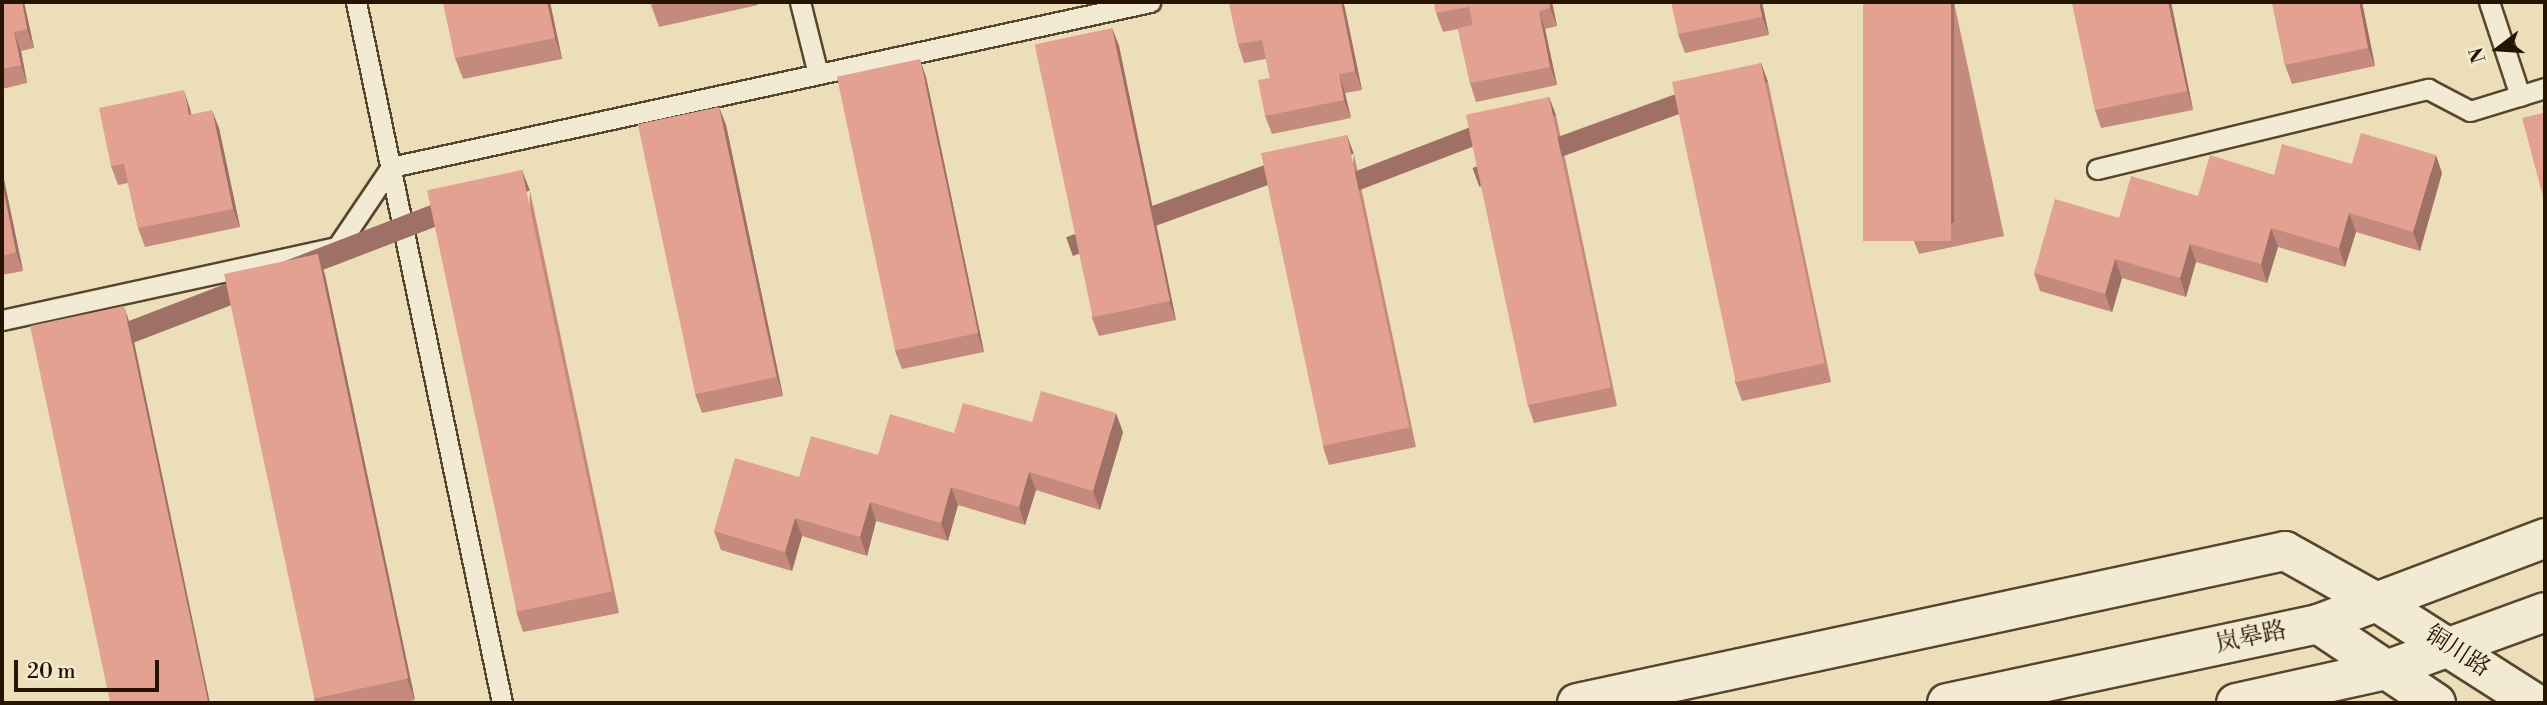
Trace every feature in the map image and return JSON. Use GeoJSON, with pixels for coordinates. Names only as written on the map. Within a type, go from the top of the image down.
{"type":"FeatureCollection","features":[{"type":"Feature","properties":{"kind":"main road","name":"岚皋路"},"geometry":{"type":"LineString","coordinates":[[1947,703],[2318,624],[2545,538]]}},
{"type":"Feature","properties":{"kind":"main road","name":"铜川路"},"geometry":{"type":"LineString","coordinates":[[1577,703],[2285,551],[2378,603],[2535,703]]}},
{"type":"Feature","properties":{"kind":"main road"},"geometry":{"type":"LineString","coordinates":[[2236,703],[2386,670],[2453,649],[2545,612]]}},
{"type":"Feature","properties":{"kind":"main road"},"geometry":{"type":"LineString","coordinates":[[2318,624],[2436,703]]}},
{"type":"Feature","properties":{"kind":"lane"},"geometry":{"type":"LineString","coordinates":[[356,2],[502,703]]}},
{"type":"Feature","properties":{"kind":"lane"},"geometry":{"type":"LineString","coordinates":[[800,2],[818,74]]}},
{"type":"Feature","properties":{"kind":"lane"},"geometry":{"type":"LineString","coordinates":[[2,320],[337,247],[391,167],[1150,2]]}},
{"type":"Feature","properties":{"kind":"lane"},"geometry":{"type":"LineString","coordinates":[[2489,2],[2520,96]]}},
{"type":"Feature","properties":{"kind":"lane"},"geometry":{"type":"LineString","coordinates":[[2097,170],[2428,89],[2470,111],[2545,88]]}},
{"type":"Feature","properties":{"kind":"building"},"geometry":{"type":"Polygon","coordinates":[[[2,2],[22,2],[27,29],[14,32],[21,65],[2,69],[2,2]]]}},
{"type":"Feature","properties":{"kind":"building"},"geometry":{"type":"Polygon","coordinates":[[[443,2],[547,2],[555,38],[455,58],[443,2]]]}},
{"type":"Feature","properties":{"kind":"building"},"geometry":{"type":"Polygon","coordinates":[[[1229,2],[1341,2],[1355,71],[1339,74],[1344,100],[1265,116],[1258,80],[1270,78],[1262,40],[1238,44],[1229,2]]]}},
{"type":"Feature","properties":{"kind":"building"},"geometry":{"type":"Polygon","coordinates":[[[1434,2],[1549,2],[1550,8],[1539,11],[1550,67],[1470,83],[1458,28],[1473,25],[1469,7],[1436,13],[1434,2]]]}},
{"type":"Feature","properties":{"kind":"building"},"geometry":{"type":"Polygon","coordinates":[[[1671,2],[1759,2],[1762,17],[1678,34],[1671,2]]]}},
{"type":"Feature","properties":{"kind":"building"},"geometry":{"type":"Polygon","coordinates":[[[1863,2],[1951,2],[1951,241],[1863,241],[1863,2]]]}},
{"type":"Feature","properties":{"kind":"building"},"geometry":{"type":"Polygon","coordinates":[[[2072,2],[2168,2],[2187,91],[2095,110],[2072,2]]]}},
{"type":"Feature","properties":{"kind":"building"},"geometry":{"type":"Polygon","coordinates":[[[2272,2],[2359,2],[2368,48],[2285,65],[2272,2]]]}},
{"type":"Feature","properties":{"kind":"building"},"geometry":{"type":"Polygon","coordinates":[[[1112,28],[1170,301],[1093,317],[1035,44],[1112,28]]]}},
{"type":"Feature","properties":{"kind":"building"},"geometry":{"type":"Polygon","coordinates":[[[920,59],[978,333],[895,351],[837,77],[920,59]]]}},
{"type":"Feature","properties":{"kind":"building"},"geometry":{"type":"Polygon","coordinates":[[[1761,63],[1825,363],[1736,382],[1672,82],[1761,63]]]}},
{"type":"Feature","properties":{"kind":"building"},"geometry":{"type":"Polygon","coordinates":[[[184,90],[189,115],[212,110],[233,209],[138,228],[124,164],[111,166],[99,108],[184,90]]]}},
{"type":"Feature","properties":{"kind":"building"},"geometry":{"type":"Polygon","coordinates":[[[1549,97],[1611,388],[1528,405],[1466,115],[1549,97]]]}},
{"type":"Feature","properties":{"kind":"building"},"geometry":{"type":"Polygon","coordinates":[[[2545,106],[2545,204],[2522,118],[2543,113],[2542,107],[2545,106]]]}},
{"type":"Feature","properties":{"kind":"building"},"geometry":{"type":"Polygon","coordinates":[[[719,107],[776,377],[695,394],[638,124],[719,107]]]}},
{"type":"Feature","properties":{"kind":"building"},"geometry":{"type":"Polygon","coordinates":[[[2361,133],[2436,155],[2413,232],[2349,213],[2339,248],[2271,228],[2261,264],[2190,244],[2180,278],[2115,259],[2105,294],[2034,273],[2055,199],[2119,218],[2131,176],[2198,196],[2210,155],[2274,175],[2282,144],[2352,164],[2361,133]]]}},
{"type":"Feature","properties":{"kind":"building"},"geometry":{"type":"Polygon","coordinates":[[[1347,135],[1409,427],[1323,446],[1261,153],[1347,135]]]}},
{"type":"Feature","properties":{"kind":"building"},"geometry":{"type":"Polygon","coordinates":[[[522,170],[612,592],[517,612],[427,190],[522,170]]]}},
{"type":"Feature","properties":{"kind":"building"},"geometry":{"type":"Polygon","coordinates":[[[2,183],[16,252],[2,256],[2,183]]]}},
{"type":"Feature","properties":{"kind":"building"},"geometry":{"type":"Polygon","coordinates":[[[318,254],[408,679],[314,698],[224,274],[318,254]]]}},
{"type":"Feature","properties":{"kind":"building"},"geometry":{"type":"Polygon","coordinates":[[[124,306],[208,703],[110,703],[30,326],[124,306]]]}},
{"type":"Feature","properties":{"kind":"building"},"geometry":{"type":"Polygon","coordinates":[[[1041,391],[1116,413],[1093,491],[1029,472],[1019,507],[951,487],[941,523],[870,502],[860,537],[795,518],[785,552],[714,531],[735,458],[799,477],[811,436],[878,455],[890,414],[954,433],[963,403],[1032,422],[1041,391]]]}}]}
